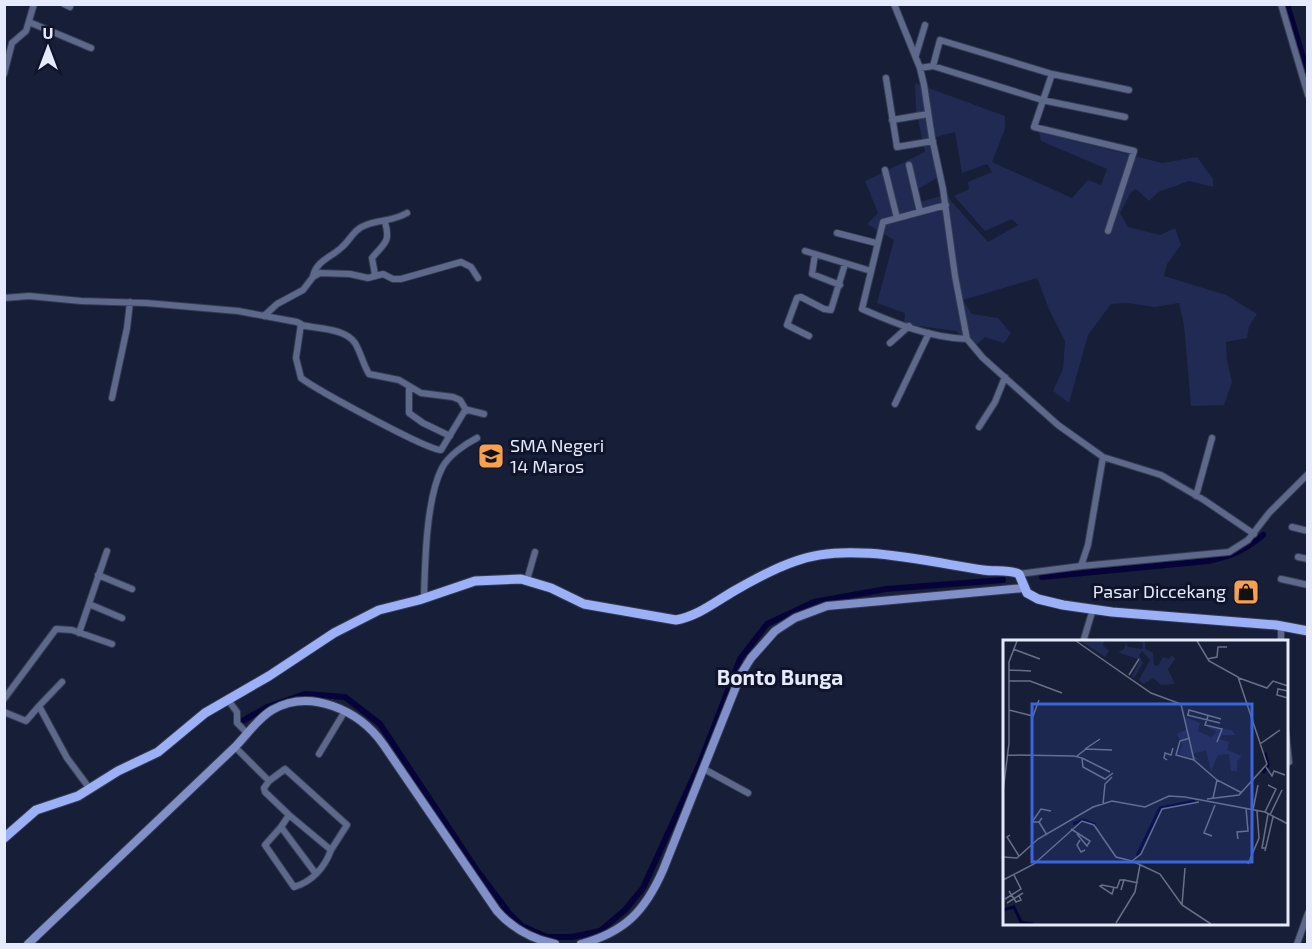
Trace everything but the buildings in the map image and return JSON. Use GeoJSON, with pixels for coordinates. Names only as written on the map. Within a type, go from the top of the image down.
{"type":"FeatureCollection","features":[{"type":"Feature","properties":{"kind":"main road"},"geometry":{"type":"LineString","coordinates":[[4,838],[36,810],[78,796],[118,771],[161,751],[206,713],[367,614],[475,581],[527,580],[551,588],[580,603],[672,620],[692,616],[762,576],[817,554],[912,557],[1019,574],[1027,593],[1043,601],[1093,609],[1281,626],[1308,631]]}},
{"type":"Feature","properties":{"kind":"street"},"geometry":{"type":"LineString","coordinates":[[4,75],[14,41],[23,35],[34,4]]}},
{"type":"Feature","properties":{"kind":"street"},"geometry":{"type":"LineString","coordinates":[[894,4],[920,68],[946,205],[955,276],[967,339],[983,358],[1058,425],[1103,457],[1155,473],[1196,496],[1254,534]]}},
{"type":"Feature","properties":{"kind":"street"},"geometry":{"type":"LineString","coordinates":[[1281,4],[1308,95]]}},
{"type":"Feature","properties":{"kind":"street"},"geometry":{"type":"LineString","coordinates":[[29,22],[91,48]]}},
{"type":"Feature","properties":{"kind":"street"},"geometry":{"type":"LineString","coordinates":[[915,56],[925,24]]}},
{"type":"Feature","properties":{"kind":"street"},"geometry":{"type":"LineString","coordinates":[[933,66],[940,40],[1052,74],[1129,90]]}},
{"type":"Feature","properties":{"kind":"street"},"geometry":{"type":"LineString","coordinates":[[920,68],[933,66],[1042,100],[1125,117]]}},
{"type":"Feature","properties":{"kind":"street"},"geometry":{"type":"LineString","coordinates":[[1052,74],[1034,128],[1134,151],[1108,231]]}},
{"type":"Feature","properties":{"kind":"street"},"geometry":{"type":"LineString","coordinates":[[885,78],[897,147],[933,141]]}},
{"type":"Feature","properties":{"kind":"street"},"geometry":{"type":"LineString","coordinates":[[892,120],[928,114]]}},
{"type":"Feature","properties":{"kind":"street"},"geometry":{"type":"LineString","coordinates":[[909,165],[920,212]]}},
{"type":"Feature","properties":{"kind":"street"},"geometry":{"type":"LineString","coordinates":[[885,170],[897,218]]}},
{"type":"Feature","properties":{"kind":"street"},"geometry":{"type":"LineString","coordinates":[[946,205],[883,222],[876,243],[862,309],[929,333],[948,338],[967,339]]}},
{"type":"Feature","properties":{"kind":"street"},"geometry":{"type":"LineString","coordinates":[[264,316],[277,304],[303,290],[321,263],[343,247],[354,231],[367,224],[385,222],[406,213]]}},
{"type":"Feature","properties":{"kind":"street"},"geometry":{"type":"LineString","coordinates":[[375,275],[372,258],[388,239],[389,234],[385,222]]}},
{"type":"Feature","properties":{"kind":"street"},"geometry":{"type":"LineString","coordinates":[[837,233],[876,243]]}},
{"type":"Feature","properties":{"kind":"street"},"geometry":{"type":"LineString","coordinates":[[805,251],[871,271]]}},
{"type":"Feature","properties":{"kind":"street"},"geometry":{"type":"LineString","coordinates":[[815,254],[812,274],[840,285]]}},
{"type":"Feature","properties":{"kind":"street"},"geometry":{"type":"LineString","coordinates":[[313,277],[325,272],[368,278],[383,274],[393,279],[401,279],[461,262],[471,267],[478,278]]}},
{"type":"Feature","properties":{"kind":"street"},"geometry":{"type":"LineString","coordinates":[[809,336],[787,325],[798,298],[801,297],[830,311],[845,264]]}},
{"type":"Feature","properties":{"kind":"street"},"geometry":{"type":"LineString","coordinates":[[4,298],[29,296],[238,310],[297,322],[301,325],[347,336],[356,345],[369,374],[399,380],[421,393],[459,399],[466,410],[484,414]]}},
{"type":"Feature","properties":{"kind":"street"},"geometry":{"type":"LineString","coordinates":[[112,398],[127,328],[130,302]]}},
{"type":"Feature","properties":{"kind":"street"},"geometry":{"type":"LineString","coordinates":[[301,325],[296,358],[299,374],[303,380],[436,450],[443,449],[466,410]]}},
{"type":"Feature","properties":{"kind":"street"},"geometry":{"type":"LineString","coordinates":[[890,343],[909,326]]}},
{"type":"Feature","properties":{"kind":"street"},"geometry":{"type":"LineString","coordinates":[[895,404],[929,333]]}},
{"type":"Feature","properties":{"kind":"street"},"geometry":{"type":"LineString","coordinates":[[979,427],[995,402],[1005,377]]}},
{"type":"Feature","properties":{"kind":"street"},"geometry":{"type":"LineString","coordinates":[[409,386],[410,413],[423,423],[450,436]]}},
{"type":"Feature","properties":{"kind":"street"},"geometry":{"type":"LineString","coordinates":[[424,598],[426,549],[434,492],[439,476],[446,462],[466,443],[477,438]]}},
{"type":"Feature","properties":{"kind":"street"},"geometry":{"type":"LineString","coordinates":[[1196,496],[1212,438]]}},
{"type":"Feature","properties":{"kind":"street"},"geometry":{"type":"LineString","coordinates":[[1081,566],[1088,544],[1103,457]]}},
{"type":"Feature","properties":{"kind":"street"},"geometry":{"type":"LineString","coordinates":[[1019,574],[1229,552],[1245,544],[1274,507],[1308,474]]}},
{"type":"Feature","properties":{"kind":"street"},"geometry":{"type":"LineString","coordinates":[[1292,527],[1308,531]]}},
{"type":"Feature","properties":{"kind":"street"},"geometry":{"type":"LineString","coordinates":[[79,633],[106,551]]}},
{"type":"Feature","properties":{"kind":"street"},"geometry":{"type":"LineString","coordinates":[[527,580],[535,552]]}},
{"type":"Feature","properties":{"kind":"street"},"geometry":{"type":"LineString","coordinates":[[1298,557],[1308,559]]}},
{"type":"Feature","properties":{"kind":"street"},"geometry":{"type":"LineString","coordinates":[[98,575],[132,589]]}},
{"type":"Feature","properties":{"kind":"street"},"geometry":{"type":"LineString","coordinates":[[1281,579],[1308,585]]}},
{"type":"Feature","properties":{"kind":"street"},"geometry":{"type":"LineString","coordinates":[[581,945],[600,942],[639,913],[650,898],[746,665],[766,639],[785,624],[830,606],[1024,588]]}},
{"type":"Feature","properties":{"kind":"street"},"geometry":{"type":"LineString","coordinates":[[89,604],[122,618]]}},
{"type":"Feature","properties":{"kind":"street"},"geometry":{"type":"LineString","coordinates":[[1084,640],[1093,609]]}},
{"type":"Feature","properties":{"kind":"street"},"geometry":{"type":"LineString","coordinates":[[1281,626],[1281,640]]}},
{"type":"Feature","properties":{"kind":"street"},"geometry":{"type":"LineString","coordinates":[[4,699],[56,629],[79,633],[112,644]]}},
{"type":"Feature","properties":{"kind":"street"},"geometry":{"type":"LineString","coordinates":[[4,712],[26,721],[62,682]]}},
{"type":"Feature","properties":{"kind":"street"},"geometry":{"type":"LineString","coordinates":[[228,700],[237,712],[237,723],[245,731]]}},
{"type":"Feature","properties":{"kind":"street"},"geometry":{"type":"LineString","coordinates":[[28,945],[236,747],[245,731],[268,712],[294,702],[314,701],[345,711],[365,723],[380,738],[497,911],[531,938],[555,945]]}},
{"type":"Feature","properties":{"kind":"street"},"geometry":{"type":"LineString","coordinates":[[39,706],[67,758],[90,789]]}},
{"type":"Feature","properties":{"kind":"street"},"geometry":{"type":"LineString","coordinates":[[319,754],[345,711]]}},
{"type":"Feature","properties":{"kind":"street"},"geometry":{"type":"LineString","coordinates":[[236,747],[270,781]]}},
{"type":"Feature","properties":{"kind":"street"},"geometry":{"type":"LineString","coordinates":[[289,815],[282,827],[265,846],[293,886],[297,887],[326,864],[331,850],[347,825],[285,769],[270,781],[265,791],[289,815],[331,850]]}},
{"type":"Feature","properties":{"kind":"street"},"geometry":{"type":"LineString","coordinates":[[704,769],[747,793]]}},
{"type":"Feature","properties":{"kind":"street"},"geometry":{"type":"LineString","coordinates":[[282,827],[316,874]]}},
{"type":"Feature","properties":{"kind":"street"},"geometry":{"type":"LineString","coordinates":[[1297,945],[1308,913]]}},
{"type":"Feature","properties":{"kind":"shaded area"},"geometry":{"type":"Polygon","coordinates":[[[915,83],[1005,116],[1005,129],[992,162],[1072,198],[1088,180],[1101,185],[1107,169],[1041,141],[1039,132],[1162,163],[1197,157],[1213,179],[1213,187],[1189,181],[1158,192],[1149,201],[1136,189],[1131,192],[1120,213],[1128,227],[1160,235],[1175,228],[1181,245],[1167,264],[1164,276],[1226,295],[1257,314],[1249,326],[1247,338],[1226,342],[1232,382],[1224,405],[1191,406],[1184,325],[1179,303],[1155,307],[1127,303],[1111,304],[1088,335],[1069,403],[1053,391],[1063,369],[1065,341],[1037,278],[963,300],[972,314],[998,318],[1011,333],[1004,343],[985,337],[974,347],[956,331],[904,324],[905,313],[877,303],[894,240],[867,224],[878,213],[865,181],[925,152],[916,110],[915,83]],[[955,132],[932,138],[940,176],[913,192],[916,203],[948,194],[950,200],[988,242],[1018,225],[1012,219],[985,231],[954,196],[969,189],[968,182],[992,172],[987,164],[962,173],[955,132]]]}},
{"type":"Feature","properties":{"kind":"waterway"},"geometry":{"type":"LineString","coordinates":[[1287,4],[1308,74]]}},
{"type":"Feature","properties":{"kind":"waterway"},"geometry":{"type":"LineString","coordinates":[[1042,577],[1208,561],[1237,552],[1263,535]]}},
{"type":"Feature","properties":{"kind":"waterway"},"geometry":{"type":"LineString","coordinates":[[244,720],[267,707],[305,694],[345,697],[380,724],[476,869],[509,913],[522,926],[547,937],[572,937],[600,931],[625,910],[643,888],[700,763],[740,659],[767,624],[814,602],[886,589],[1003,580]]}},
{"type":"Feature","properties":{"kind":"place","name":"SMA Negeri 14 Maros"},"geometry":{"type":"Point","coordinates":[491,456]}},
{"type":"Feature","properties":{"kind":"place","name":"Pasar Diccekang"},"geometry":{"type":"Point","coordinates":[1246,592]}},
{"type":"Feature","properties":{"kind":"district","name":"Bonto Bunga"},"geometry":{"type":"Point","coordinates":[780,678]}}]}
